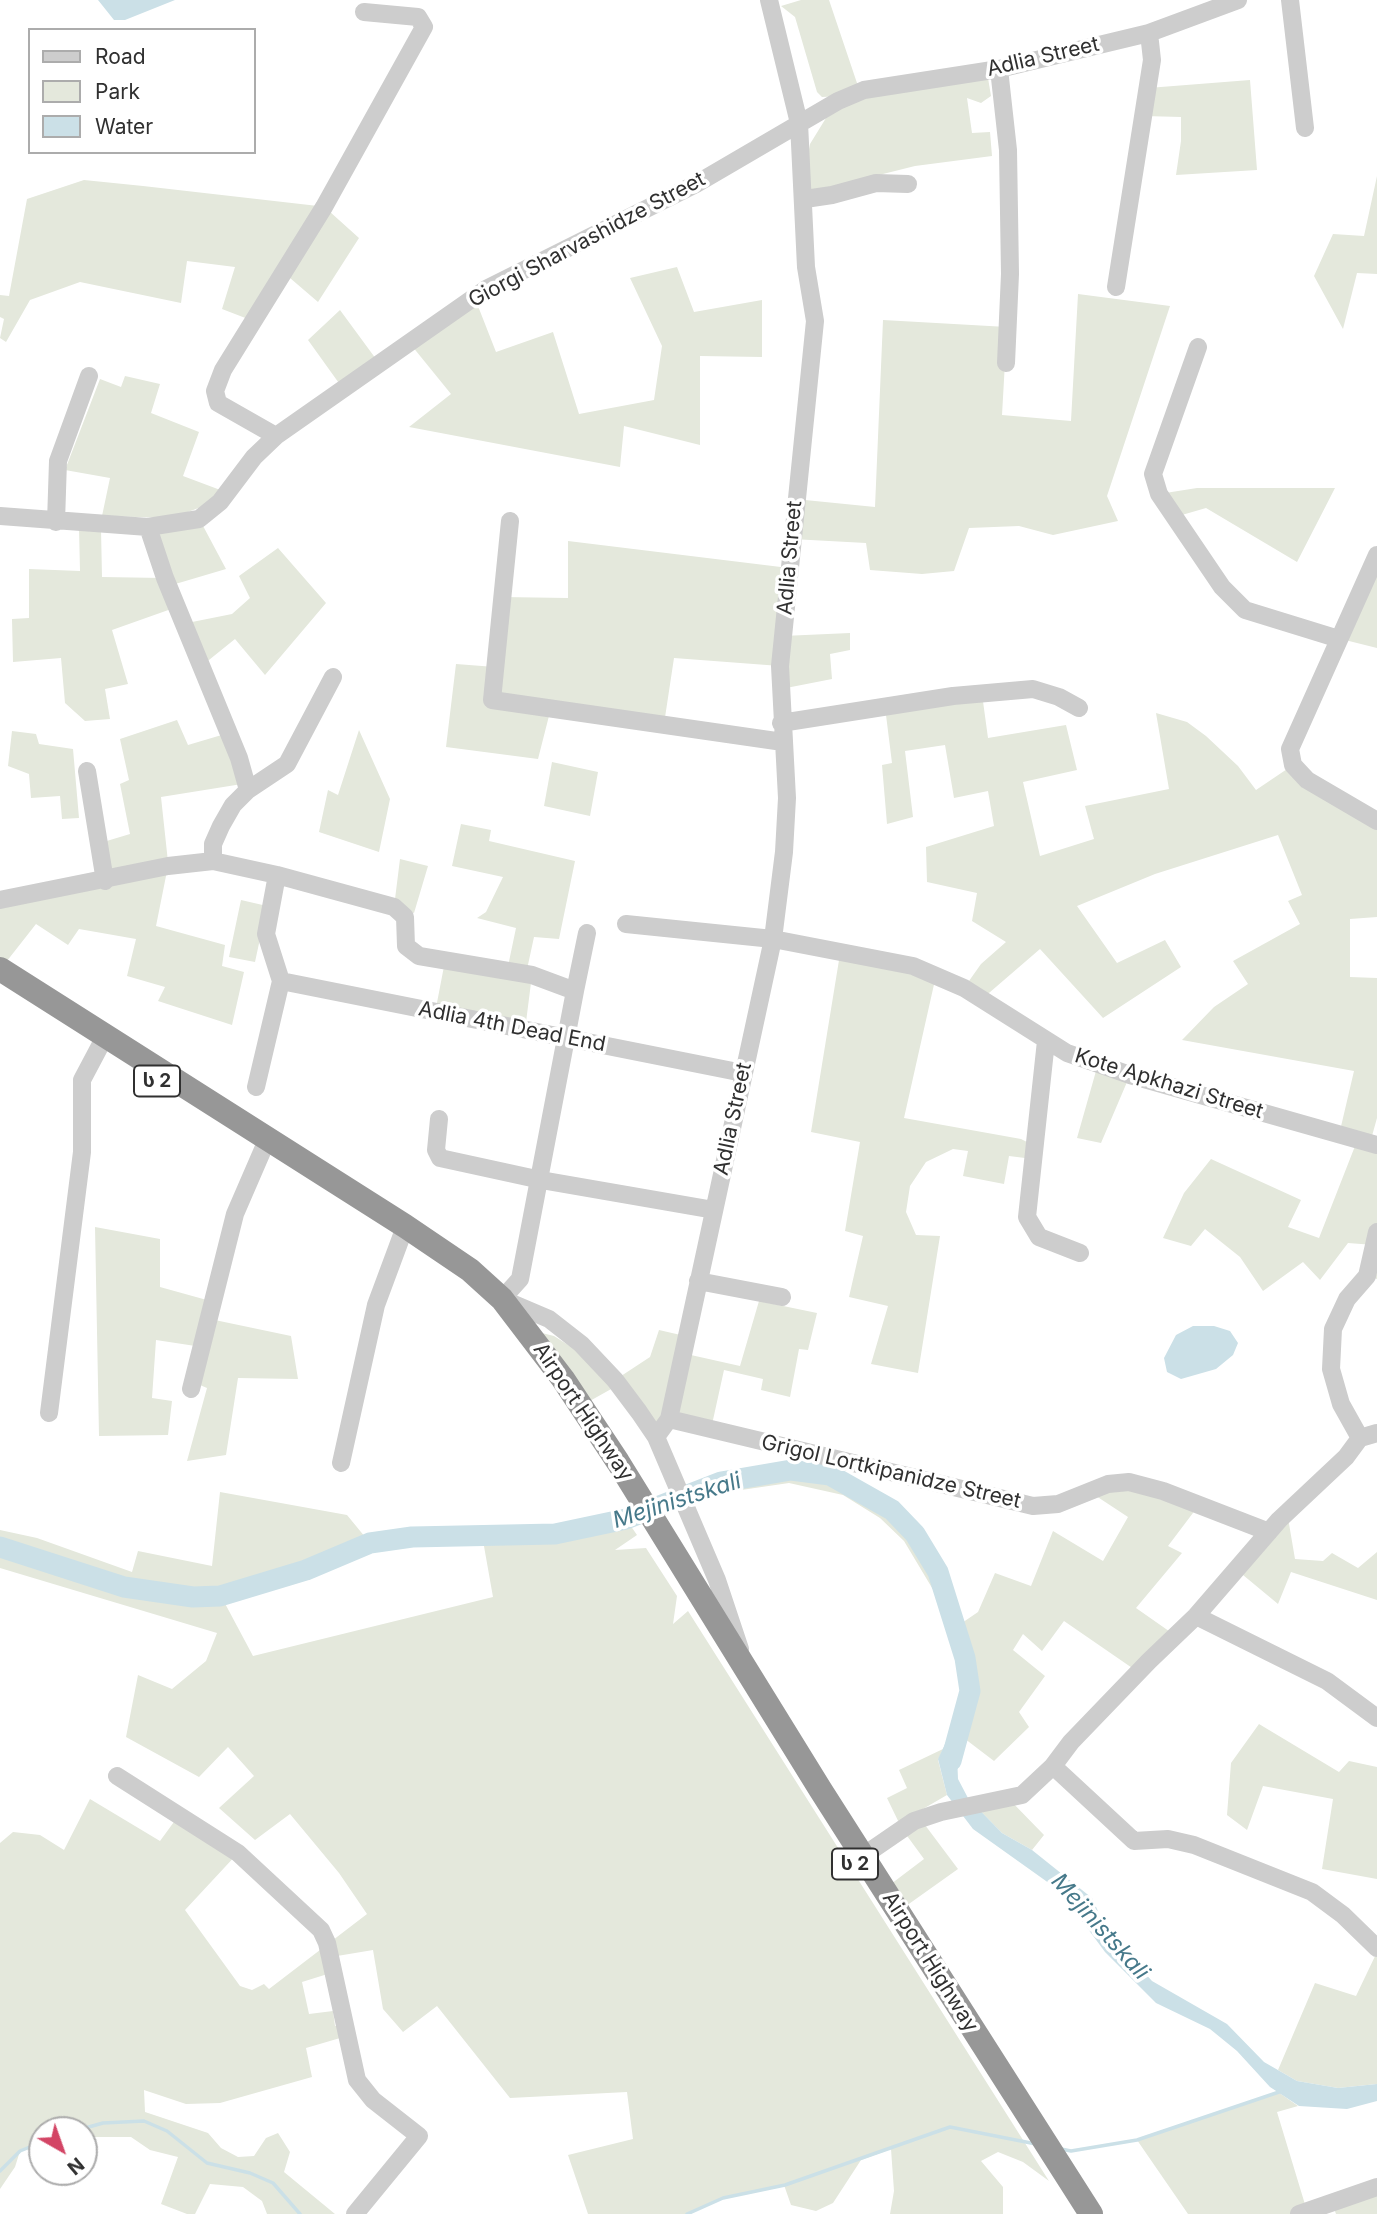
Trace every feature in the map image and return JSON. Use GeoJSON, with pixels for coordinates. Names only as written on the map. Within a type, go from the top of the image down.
{"type":"FeatureCollection","features":[{"type":"Feature","properties":{"kind":"highway","name":"Airport Highway"},"geometry":{"type":"LineString","coordinates":[[0,969],[405,1226],[470,1270],[531,1328],[586,1412],[654,1531],[1027,2125],[1091,2214]]}},
{"type":"Feature","properties":{"kind":"highway","name":"Airport Highway"},"geometry":{"type":"LineString","coordinates":[[0,981],[401,1235],[464,1278],[496,1306],[531,1328]]}},
{"type":"Feature","properties":{"kind":"highway","name":"Airport Highway"},"geometry":{"type":"LineString","coordinates":[[654,1531],[744,1666],[1027,2125]]}},
{"type":"Feature","properties":{"kind":"highway","name":"Airport Highway"},"geometry":{"type":"LineString","coordinates":[[1051,2161],[1079,2214]]}},
{"type":"Feature","properties":{"kind":"street"},"geometry":{"type":"LineString","coordinates":[[769,0],[799,122]]}},
{"type":"Feature","properties":{"kind":"street","name":"Adlia Street"},"geometry":{"type":"LineString","coordinates":[[656,1437],[669,1419],[773,939],[784,852],[787,798],[780,666],[815,321],[806,267],[805,198],[799,122],[864,90],[999,69],[1149,33],[1238,0]]}},
{"type":"Feature","properties":{"kind":"street"},"geometry":{"type":"LineString","coordinates":[[1290,0],[1305,128]]}},
{"type":"Feature","properties":{"kind":"street"},"geometry":{"type":"LineString","coordinates":[[276,436],[218,403],[215,391],[223,370],[305,240],[424,27],[418,17],[364,12]]}},
{"type":"Feature","properties":{"kind":"street"},"geometry":{"type":"LineString","coordinates":[[1116,287],[1152,60],[1149,33]]}},
{"type":"Feature","properties":{"kind":"street"},"geometry":{"type":"LineString","coordinates":[[999,69],[1008,150],[1010,274],[1006,363]]}},
{"type":"Feature","properties":{"kind":"street","name":"Giorgi Sharvashidze Street"},"geometry":{"type":"LineString","coordinates":[[0,516],[148,527],[199,519],[220,502],[254,457],[276,436],[486,289],[696,184],[799,122]]}},
{"type":"Feature","properties":{"kind":"street"},"geometry":{"type":"LineString","coordinates":[[805,198],[832,195],[876,183],[908,184]]}},
{"type":"Feature","properties":{"kind":"street"},"geometry":{"type":"LineString","coordinates":[[1198,346],[1153,474],[1159,494],[1222,587],[1245,610],[1339,639]]}},
{"type":"Feature","properties":{"kind":"street"},"geometry":{"type":"LineString","coordinates":[[56,522],[58,461],[89,376]]}},
{"type":"Feature","properties":{"kind":"street"},"geometry":{"type":"LineString","coordinates":[[510,521],[492,700],[783,741]]}},
{"type":"Feature","properties":{"kind":"street"},"geometry":{"type":"LineString","coordinates":[[148,527],[165,578],[239,758],[248,790]]}},
{"type":"Feature","properties":{"kind":"street"},"geometry":{"type":"LineString","coordinates":[[1377,555],[1290,749],[1293,765],[1307,780],[1377,821]]}},
{"type":"Feature","properties":{"kind":"street"},"geometry":{"type":"LineString","coordinates":[[212,862],[213,844],[233,805],[248,790],[287,764],[333,677]]}},
{"type":"Feature","properties":{"kind":"street"},"geometry":{"type":"LineString","coordinates":[[781,723],[953,696],[1033,689],[1059,697],[1079,708]]}},
{"type":"Feature","properties":{"kind":"street"},"geometry":{"type":"LineString","coordinates":[[87,771],[105,881]]}},
{"type":"Feature","properties":{"kind":"street"},"geometry":{"type":"LineString","coordinates":[[0,900],[105,881],[168,866],[212,862],[278,875],[402,911],[406,923],[406,946],[419,956],[532,975],[575,991]]}},
{"type":"Feature","properties":{"kind":"street"},"geometry":{"type":"LineString","coordinates":[[256,1087],[281,981],[266,934],[278,875]]}},
{"type":"Feature","properties":{"kind":"street","name":"Kote Apkhazi Street"},"geometry":{"type":"LineString","coordinates":[[626,924],[773,939],[913,966],[964,988],[1067,1053],[1130,1075],[1377,1145]]}},
{"type":"Feature","properties":{"kind":"street"},"geometry":{"type":"LineString","coordinates":[[502,1299],[520,1279],[587,933]]}},
{"type":"Feature","properties":{"kind":"street","name":"Adlia 4th Dead End"},"geometry":{"type":"LineString","coordinates":[[281,981],[743,1073]]}},
{"type":"Feature","properties":{"kind":"street"},"geometry":{"type":"LineString","coordinates":[[1046,1041],[1027,1217],[1039,1237],[1080,1253]]}},
{"type":"Feature","properties":{"kind":"street"},"geometry":{"type":"LineString","coordinates":[[50,1413],[82,1152],[82,1080],[100,1045]]}},
{"type":"Feature","properties":{"kind":"street"},"geometry":{"type":"LineString","coordinates":[[439,1119],[436,1150],[440,1158],[541,1180],[714,1210]]}},
{"type":"Feature","properties":{"kind":"street"},"geometry":{"type":"LineString","coordinates":[[191,1389],[235,1214],[264,1147]]}},
{"type":"Feature","properties":{"kind":"street"},"geometry":{"type":"LineString","coordinates":[[863,1856],[914,1822],[941,1812],[1022,1795],[1053,1766],[1071,1742],[1149,1661],[1196,1616],[1269,1532],[1368,1436],[1340,1404],[1331,1369],[1334,1329],[1347,1299],[1367,1276],[1377,1232]]}},
{"type":"Feature","properties":{"kind":"street"},"geometry":{"type":"LineString","coordinates":[[341,1463],[376,1305],[401,1235]]}},
{"type":"Feature","properties":{"kind":"street"},"geometry":{"type":"LineString","coordinates":[[698,1281],[782,1297]]}},
{"type":"Feature","properties":{"kind":"street"},"geometry":{"type":"LineString","coordinates":[[531,1328],[582,1345],[615,1380],[656,1437],[733,1621],[744,1666]]}},
{"type":"Feature","properties":{"kind":"street","name":"Grigol Lortkipanidze Street"},"geometry":{"type":"LineString","coordinates":[[669,1419],[1033,1506],[1058,1504],[1108,1484],[1129,1482],[1163,1491],[1269,1532]]}},
{"type":"Feature","properties":{"kind":"street"},"geometry":{"type":"LineString","coordinates":[[1196,1616],[1327,1681],[1377,1718]]}},
{"type":"Feature","properties":{"kind":"street"},"geometry":{"type":"LineString","coordinates":[[1053,1766],[1134,1841],[1168,1839],[1194,1845],[1312,1892],[1343,1915],[1377,1948]]}},
{"type":"Feature","properties":{"kind":"street"},"geometry":{"type":"LineString","coordinates":[[117,1776],[238,1853],[321,1930],[327,1943],[357,2080],[373,2100],[419,2136],[355,2214]]}},
{"type":"Feature","properties":{"kind":"street"},"geometry":{"type":"LineString","coordinates":[[1298,2214],[1377,2187]]}},
{"type":"Feature","properties":{"kind":"green space"},"geometry":{"type":"Polygon","coordinates":[[[801,0],[829,0],[859,89],[844,96],[822,97],[817,92],[795,17],[781,6],[801,0]]]}},
{"type":"Feature","properties":{"kind":"green space"},"geometry":{"type":"Polygon","coordinates":[[[988,78],[991,96],[981,103],[967,98],[972,133],[990,132],[992,156],[915,166],[811,192],[807,160],[810,144],[826,118],[842,108],[887,90],[988,78]]]}},
{"type":"Feature","properties":{"kind":"green space"},"geometry":{"type":"Polygon","coordinates":[[[1250,80],[1257,170],[1176,175],[1181,117],[1144,116],[1148,88],[1250,80]]]}},
{"type":"Feature","properties":{"kind":"green space"},"geometry":{"type":"Polygon","coordinates":[[[1377,176],[1377,274],[1357,273],[1343,329],[1314,276],[1333,234],[1364,236],[1377,176]]]}},
{"type":"Feature","properties":{"kind":"green space"},"geometry":{"type":"Polygon","coordinates":[[[84,180],[318,206],[248,319],[222,309],[235,267],[187,261],[181,303],[80,282],[30,300],[6,342],[0,338],[4,319],[0,317],[0,295],[9,296],[27,199],[84,180]]]}},
{"type":"Feature","properties":{"kind":"green space"},"geometry":{"type":"Polygon","coordinates":[[[329,211],[359,238],[318,302],[290,278],[329,211]]]}},
{"type":"Feature","properties":{"kind":"green space"},"geometry":{"type":"Polygon","coordinates":[[[677,267],[694,312],[762,300],[762,357],[700,356],[700,445],[624,426],[620,467],[409,427],[451,394],[412,346],[476,301],[496,352],[553,332],[579,414],[654,400],[662,346],[630,278],[677,267]]]}},
{"type":"Feature","properties":{"kind":"green space"},"geometry":{"type":"Polygon","coordinates":[[[1078,294],[1170,306],[1107,496],[1118,521],[1053,535],[1019,526],[969,528],[954,571],[922,574],[870,570],[866,543],[792,539],[795,499],[875,507],[883,320],[1007,327],[1002,415],[1071,421],[1078,294]]]}},
{"type":"Feature","properties":{"kind":"green space"},"geometry":{"type":"Polygon","coordinates":[[[340,310],[376,359],[341,386],[308,340],[340,310]]]}},
{"type":"Feature","properties":{"kind":"green space"},"geometry":{"type":"Polygon","coordinates":[[[125,376],[160,384],[151,413],[199,432],[183,476],[223,491],[209,504],[172,518],[102,516],[110,478],[65,470],[100,379],[121,387],[125,376]]]}},
{"type":"Feature","properties":{"kind":"green space"},"geometry":{"type":"Polygon","coordinates":[[[1197,488],[1335,488],[1297,562],[1206,508],[1175,517],[1159,494],[1197,488]]]}},
{"type":"Feature","properties":{"kind":"green space"},"geometry":{"type":"Polygon","coordinates":[[[202,524],[226,569],[172,585],[157,530],[202,524]]]}},
{"type":"Feature","properties":{"kind":"green space"},"geometry":{"type":"Polygon","coordinates":[[[79,527],[101,529],[102,577],[163,578],[174,608],[112,630],[128,684],[105,689],[110,719],[85,721],[65,703],[61,658],[13,662],[12,619],[29,618],[29,569],[80,571],[79,527]]]}},
{"type":"Feature","properties":{"kind":"green space"},"geometry":{"type":"Polygon","coordinates":[[[568,541],[789,568],[783,636],[850,633],[850,650],[830,654],[832,679],[781,689],[780,666],[674,658],[664,724],[551,708],[538,759],[446,747],[456,664],[495,667],[502,597],[568,598],[568,541]]]}},
{"type":"Feature","properties":{"kind":"green space"},"geometry":{"type":"Polygon","coordinates":[[[278,548],[326,603],[265,675],[235,639],[204,664],[187,623],[232,614],[250,598],[239,576],[278,548]]]}},
{"type":"Feature","properties":{"kind":"green space"},"geometry":{"type":"Polygon","coordinates":[[[1377,559],[1377,648],[1341,639],[1377,559]]]}},
{"type":"Feature","properties":{"kind":"green space"},"geometry":{"type":"Polygon","coordinates":[[[982,694],[988,738],[1066,725],[1077,770],[1023,782],[1040,856],[1094,839],[1085,806],[1169,789],[1156,713],[1187,722],[1206,736],[1238,766],[1256,790],[1293,765],[1377,821],[1377,917],[1350,919],[1350,977],[1377,978],[1377,1118],[1370,1143],[1377,1145],[1377,1279],[1367,1276],[1374,1245],[1348,1243],[1320,1280],[1303,1262],[1263,1291],[1240,1257],[1205,1229],[1191,1246],[1163,1238],[1184,1193],[1211,1159],[1301,1200],[1288,1227],[1319,1238],[1357,1141],[1339,1135],[1354,1071],[1182,1040],[1214,1007],[1248,984],[1233,961],[1300,924],[1288,901],[1302,895],[1278,835],[1155,874],[1077,906],[1117,963],[1165,940],[1181,967],[1103,1018],[1040,949],[982,999],[964,988],[981,964],[1006,942],[972,921],[977,893],[927,882],[926,847],[994,826],[988,791],[954,798],[945,745],[905,751],[913,817],[887,824],[882,765],[892,763],[885,707],[982,694]]]}},
{"type":"Feature","properties":{"kind":"green space"},"geometry":{"type":"Polygon","coordinates":[[[177,720],[188,745],[225,734],[242,784],[161,797],[168,862],[107,874],[100,843],[130,834],[120,784],[129,780],[120,739],[177,720]]]}},
{"type":"Feature","properties":{"kind":"green space"},"geometry":{"type":"Polygon","coordinates":[[[359,730],[390,799],[379,852],[319,832],[328,790],[338,795],[359,730]]]}},
{"type":"Feature","properties":{"kind":"green space"},"geometry":{"type":"Polygon","coordinates":[[[12,731],[36,734],[39,744],[73,749],[79,818],[62,819],[60,796],[31,798],[29,774],[8,766],[12,731]]]}},
{"type":"Feature","properties":{"kind":"green space"},"geometry":{"type":"Polygon","coordinates":[[[552,762],[598,772],[590,816],[544,806],[552,762]]]}},
{"type":"Feature","properties":{"kind":"green space"},"geometry":{"type":"Polygon","coordinates":[[[461,824],[491,830],[489,841],[575,861],[559,939],[534,937],[526,974],[532,975],[525,1030],[435,1013],[445,961],[507,971],[516,928],[477,918],[486,912],[503,877],[452,866],[461,824]]]}},
{"type":"Feature","properties":{"kind":"green space"},"geometry":{"type":"Polygon","coordinates":[[[400,859],[428,866],[414,913],[394,907],[400,859]]]}},
{"type":"Feature","properties":{"kind":"green space"},"geometry":{"type":"Polygon","coordinates":[[[168,866],[156,926],[225,945],[222,966],[244,972],[232,1025],[158,1001],[165,987],[127,976],[136,939],[79,929],[68,945],[36,924],[3,966],[0,964],[0,907],[168,866]]]}},
{"type":"Feature","properties":{"kind":"green space"},"geometry":{"type":"Polygon","coordinates":[[[241,900],[267,906],[255,962],[229,957],[241,900]]]}},
{"type":"Feature","properties":{"kind":"green space"},"geometry":{"type":"Polygon","coordinates":[[[840,954],[935,980],[904,1118],[1021,1139],[1035,1146],[1033,1159],[1009,1156],[1004,1184],[963,1176],[968,1151],[953,1149],[926,1162],[910,1186],[906,1212],[916,1235],[940,1236],[918,1373],[871,1364],[888,1306],[849,1297],[863,1236],[845,1231],[860,1142],[811,1132],[840,954]]]}},
{"type":"Feature","properties":{"kind":"green space"},"geometry":{"type":"Polygon","coordinates":[[[1098,1064],[1130,1075],[1101,1143],[1077,1138],[1098,1064]]]}},
{"type":"Feature","properties":{"kind":"green space"},"geometry":{"type":"Polygon","coordinates":[[[95,1227],[160,1239],[160,1287],[214,1302],[210,1319],[291,1336],[298,1379],[238,1378],[226,1455],[187,1461],[207,1388],[193,1382],[202,1347],[156,1340],[152,1398],[172,1401],[168,1435],[99,1436],[95,1227]]]}},
{"type":"Feature","properties":{"kind":"green space"},"geometry":{"type":"Polygon","coordinates":[[[759,1301],[817,1313],[808,1350],[799,1349],[790,1397],[761,1390],[763,1379],[724,1370],[711,1429],[669,1419],[656,1437],[615,1380],[650,1357],[659,1330],[685,1336],[682,1353],[740,1366],[759,1301]]]}},
{"type":"Feature","properties":{"kind":"green space"},"geometry":{"type":"Polygon","coordinates":[[[534,1331],[554,1336],[584,1355],[613,1388],[588,1402],[534,1331]]]}},
{"type":"Feature","properties":{"kind":"green space"},"geometry":{"type":"Polygon","coordinates":[[[791,1470],[830,1475],[892,1510],[915,1534],[938,1572],[956,1627],[978,1612],[995,1573],[1031,1586],[1053,1531],[1103,1561],[1128,1517],[1090,1492],[1108,1484],[1199,1505],[1168,1546],[1182,1553],[1136,1608],[1176,1636],[1138,1672],[1064,1621],[1042,1651],[1023,1634],[1013,1650],[1045,1676],[1019,1712],[1029,1727],[994,1761],[952,1729],[970,1690],[965,1658],[956,1628],[904,1541],[880,1518],[843,1495],[789,1483],[714,1494],[693,1493],[721,1482],[791,1470]]]}},
{"type":"Feature","properties":{"kind":"green space"},"geometry":{"type":"Polygon","coordinates":[[[220,1492],[347,1515],[370,1543],[306,1570],[221,1596],[253,1656],[493,1597],[482,1535],[555,1534],[626,1519],[637,1535],[615,1550],[646,1548],[677,1596],[673,1624],[688,1611],[1049,2181],[1023,2162],[998,2152],[981,2161],[1003,2187],[1003,2214],[890,2214],[894,2191],[891,2149],[861,2160],[833,2203],[816,2211],[791,2205],[784,2185],[723,2198],[687,2214],[588,2214],[568,2155],[633,2139],[627,2092],[510,2098],[437,2006],[403,2032],[383,2009],[373,1950],[331,1957],[334,1972],[302,1982],[309,2014],[333,2011],[335,2026],[344,2025],[347,2036],[306,2048],[312,2077],[220,2103],[186,2104],[144,2090],[145,2112],[208,2133],[221,2148],[238,2157],[254,2156],[266,2138],[278,2133],[290,2152],[284,2172],[335,2214],[267,2214],[262,2201],[243,2187],[210,2184],[195,2214],[187,2214],[161,2204],[178,2157],[150,2150],[131,2137],[98,2137],[98,2116],[28,2116],[28,2148],[20,2151],[15,2167],[0,2189],[0,1843],[13,1832],[40,1835],[64,1850],[90,1799],[160,1841],[179,1815],[238,1853],[185,1910],[240,1986],[252,1990],[264,1984],[269,1989],[367,1914],[339,1873],[290,1814],[255,1840],[219,1808],[254,1776],[228,1747],[199,1777],[126,1737],[138,1675],[172,1689],[206,1661],[217,1633],[0,1568],[0,1530],[37,1538],[132,1572],[138,1551],[212,1566],[220,1492]]]}},
{"type":"Feature","properties":{"kind":"green space"},"geometry":{"type":"Polygon","coordinates":[[[1287,1512],[1295,1559],[1323,1561],[1332,1553],[1358,1568],[1377,1552],[1377,1600],[1291,1572],[1278,1604],[1237,1570],[1287,1512]]]}},
{"type":"Feature","properties":{"kind":"green space"},"geometry":{"type":"Polygon","coordinates":[[[1259,1724],[1339,1772],[1349,1761],[1377,1767],[1377,1879],[1322,1869],[1333,1799],[1263,1786],[1247,1830],[1227,1815],[1231,1763],[1259,1724]]]}},
{"type":"Feature","properties":{"kind":"green space"},"geometry":{"type":"Polygon","coordinates":[[[943,1749],[938,1760],[947,1795],[916,1813],[958,1869],[906,1906],[891,1884],[924,1859],[902,1829],[887,1798],[907,1788],[899,1770],[943,1749]]]}},
{"type":"Feature","properties":{"kind":"green space"},"geometry":{"type":"Polygon","coordinates":[[[968,1798],[1008,1798],[1044,1835],[1032,1850],[1002,1833],[968,1798]]]}},
{"type":"Feature","properties":{"kind":"green space"},"geometry":{"type":"Polygon","coordinates":[[[1377,1952],[1377,2084],[1338,2088],[1297,2081],[1278,2070],[1315,1983],[1356,1996],[1377,1952]]]}},
{"type":"Feature","properties":{"kind":"green space"},"geometry":{"type":"Polygon","coordinates":[[[1278,2092],[1298,2106],[1277,2112],[1307,2211],[1298,2214],[1188,2214],[1137,2140],[1278,2092]]]}},
{"type":"Feature","properties":{"kind":"green space"},"geometry":{"type":"Polygon","coordinates":[[[1377,2187],[1377,2214],[1336,2214],[1332,2203],[1377,2187]]]}},
{"type":"Feature","properties":{"kind":"water"},"geometry":{"type":"Polygon","coordinates":[[[98,0],[175,0],[125,20],[114,20],[98,0]]]}},
{"type":"Feature","properties":{"kind":"water"},"geometry":{"type":"Polygon","coordinates":[[[1193,1326],[1214,1326],[1230,1331],[1238,1343],[1233,1355],[1216,1369],[1181,1379],[1167,1372],[1164,1358],[1176,1335],[1193,1326]]]}},
{"type":"Feature","properties":{"kind":"water"},"geometry":{"type":"Polygon","coordinates":[[[952,1729],[963,1737],[957,1755],[958,1779],[968,1798],[1002,1833],[1032,1850],[1092,1898],[1107,1931],[1152,1981],[1227,2024],[1264,2062],[1297,2081],[1338,2088],[1377,2084],[1377,2101],[1347,2109],[1299,2106],[1270,2087],[1237,2051],[1210,2029],[1156,2003],[1105,1952],[1060,1891],[973,1829],[947,1795],[938,1759],[952,1729]]]}},
{"type":"Feature","properties":{"kind":"waterway","name":"Mejinistskali"},"geometry":{"type":"LineString","coordinates":[[0,1547],[124,1587],[193,1597],[220,1596],[306,1570],[370,1543],[412,1537],[555,1534],[626,1519],[721,1482],[791,1470],[830,1475],[892,1510],[915,1534],[938,1572],[965,1658],[970,1691],[951,1761]]}},
{"type":"Feature","properties":{"kind":"waterway"},"geometry":{"type":"LineString","coordinates":[[1061,2149],[1071,2151],[1137,2140],[1282,2091]]}},
{"type":"Feature","properties":{"kind":"waterway"},"geometry":{"type":"LineString","coordinates":[[98,2124],[144,2121],[167,2131],[207,2163],[250,2173],[273,2183],[300,2214]]}},
{"type":"Feature","properties":{"kind":"waterway"},"geometry":{"type":"LineString","coordinates":[[687,2214],[723,2198],[785,2185],[950,2127],[1036,2144]]}},
{"type":"Feature","properties":{"kind":"waterway"},"geometry":{"type":"LineString","coordinates":[[0,2171],[20,2151],[28,2148]]}}]}
